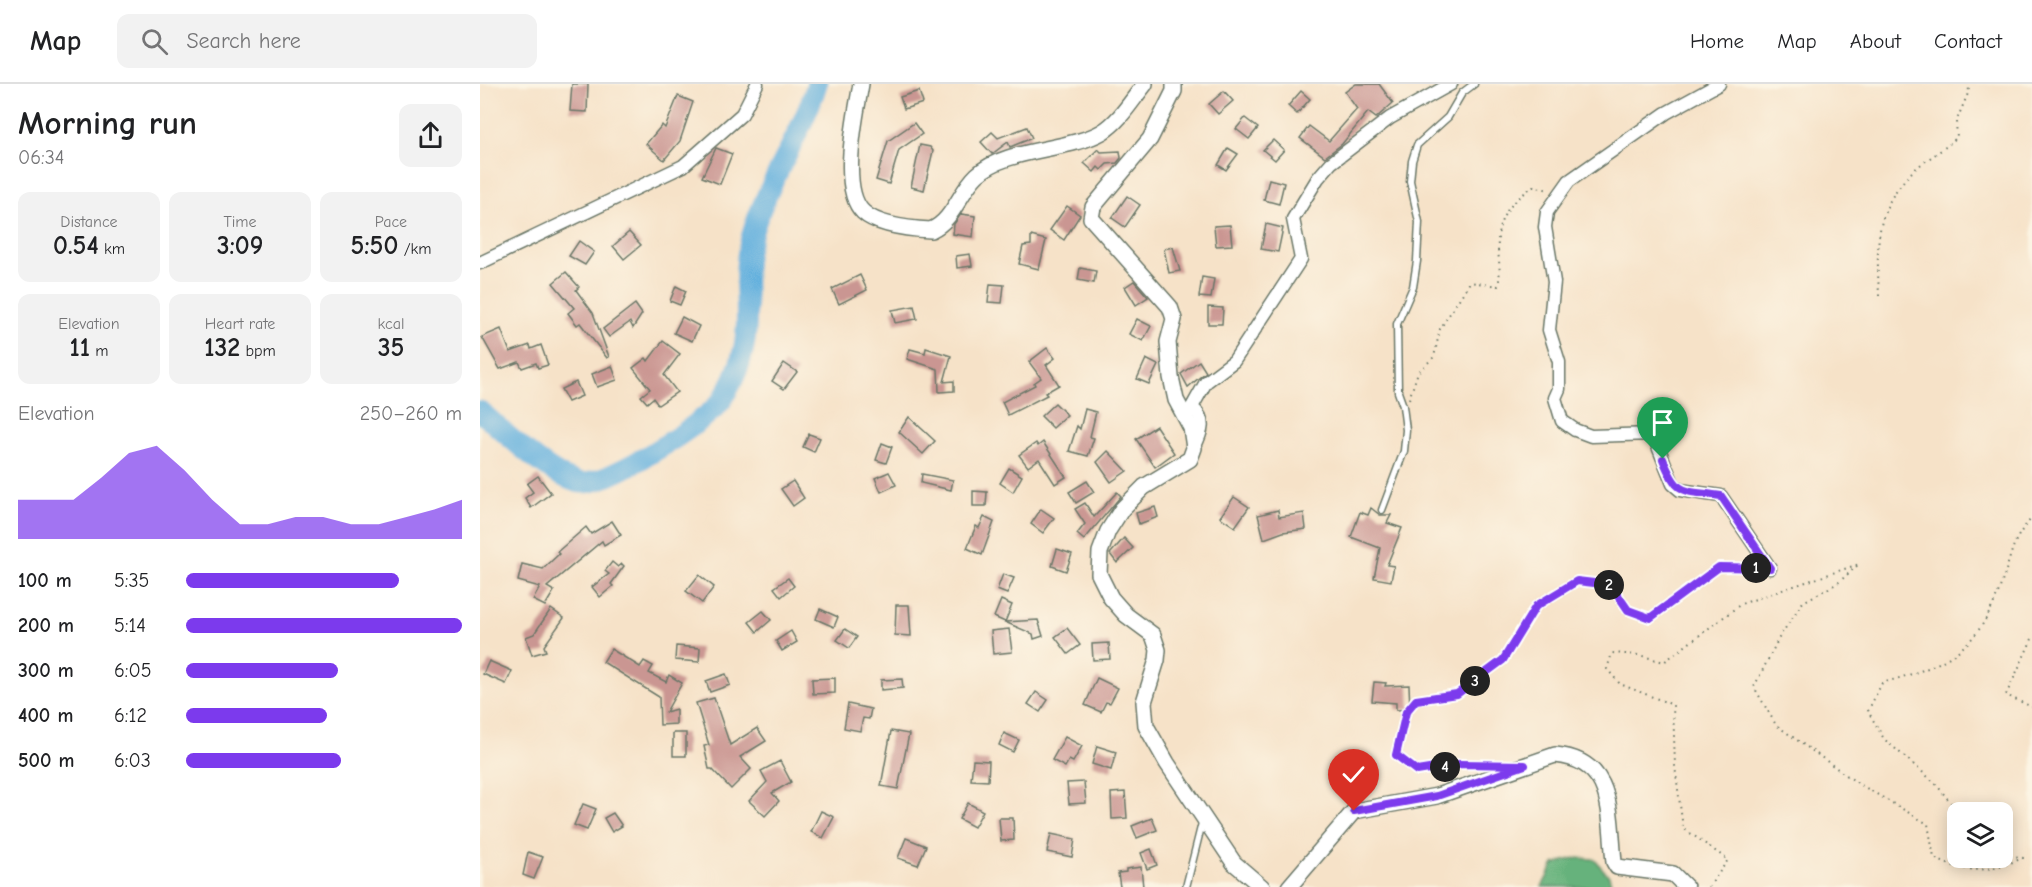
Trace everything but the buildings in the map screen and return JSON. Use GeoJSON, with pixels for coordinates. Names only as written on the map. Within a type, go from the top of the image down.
{"type":"FeatureCollection","features":[{"type":"Feature","properties":{"kind":"street"},"geometry":{"type":"LineString","coordinates":[[480,263],[683,166],[742,114],[757,84]]}},
{"type":"Feature","properties":{"kind":"street"},"geometry":{"type":"LineString","coordinates":[[861,84],[852,161],[852,188],[856,200],[862,211],[870,216],[920,230],[930,230],[944,222],[978,174],[1018,156],[1101,132],[1115,122],[1145,84]]}},
{"type":"Feature","properties":{"kind":"street"},"geometry":{"type":"LineString","coordinates":[[1174,84],[1174,91],[1150,139],[1093,207],[1091,218],[1170,307],[1174,319],[1168,342],[1171,377],[1176,400],[1191,428],[1194,447]]}},
{"type":"Feature","properties":{"kind":"street"},"geometry":{"type":"LineString","coordinates":[[1262,887],[1234,863],[1203,819],[1146,726],[1144,702],[1158,650],[1153,635],[1126,615],[1111,598],[1099,574],[1098,564],[1108,531],[1122,508],[1144,487],[1190,459],[1203,429],[1199,414],[1192,407],[1206,382],[1234,361],[1301,259],[1293,219],[1318,178],[1331,163],[1390,118],[1451,84]]}},
{"type":"Feature","properties":{"kind":"street"},"geometry":{"type":"LineString","coordinates":[[1719,84],[1666,113],[1569,181],[1547,212],[1545,227],[1554,282],[1549,330],[1559,362],[1558,389],[1555,398],[1562,421],[1575,430],[1591,436],[1653,434],[1673,484],[1680,490],[1721,496],[1770,568]]}},
{"type":"Feature","properties":{"kind":"street"},"geometry":{"type":"LineString","coordinates":[[1289,887],[1354,811],[1437,796],[1555,755],[1584,761],[1598,774],[1608,805],[1614,862],[1617,867],[1673,874],[1686,887]]}},
{"type":"Feature","properties":{"kind":"lane"},"geometry":{"type":"LineString","coordinates":[[1382,510],[1404,451],[1406,430],[1403,406],[1398,392],[1397,324],[1413,287],[1417,261],[1419,222],[1410,181],[1412,161],[1417,145],[1448,117],[1462,93],[1474,84]]}},
{"type":"Feature","properties":{"kind":"lane"},"geometry":{"type":"LineString","coordinates":[[1186,887],[1203,819]]}},
{"type":"Feature","properties":{"kind":"path"},"geometry":{"type":"LineString","coordinates":[[1879,296],[1877,236],[1885,205],[1913,170],[1942,152],[1957,137],[1956,122],[1970,91],[1968,84]]}},
{"type":"Feature","properties":{"kind":"path"},"geometry":{"type":"LineString","coordinates":[[1403,406],[1406,408],[1418,372],[1434,357],[1440,329],[1470,282],[1498,286],[1502,272],[1498,249],[1499,225],[1509,207],[1533,186],[1561,193]]}},
{"type":"Feature","properties":{"kind":"path"},"geometry":{"type":"LineString","coordinates":[[1950,802],[1935,783],[1884,739],[1868,711],[1882,683],[1909,676],[1953,656],[1980,632],[2003,581],[2016,536],[2032,518]]}},
{"type":"Feature","properties":{"kind":"path"},"geometry":{"type":"LineString","coordinates":[[1709,887],[1728,860],[1683,828],[1675,766],[1673,705],[1620,684],[1607,669],[1612,653],[1639,655],[1664,662],[1741,604],[1859,564],[1838,583],[1803,602],[1780,636],[1754,687],[1776,725],[1856,782],[1928,824],[1934,858],[1947,864]]}},
{"type":"Feature","properties":{"kind":"path"},"geometry":{"type":"LineString","coordinates":[[1490,764],[1460,764],[1417,771],[1396,755],[1406,712],[1416,700],[1457,694],[1503,660],[1536,606],[1577,581],[1611,585],[1628,610],[1650,618],[1719,567],[1770,568]]}},
{"type":"Feature","properties":{"kind":"path"},"geometry":{"type":"LineString","coordinates":[[2032,639],[2006,695],[2032,707]]}},
{"type":"Feature","properties":{"kind":"path"},"geometry":{"type":"LineString","coordinates":[[2013,856],[2023,858],[2013,862]]}},
{"type":"Feature","properties":{"kind":"path"},"geometry":{"type":"LineString","coordinates":[[1955,868],[1992,870],[1997,868]]}},
{"type":"Feature","properties":{"kind":"green space"},"geometry":{"type":"Polygon","coordinates":[[[1575,858],[1594,859],[1609,876],[1612,887],[1542,887],[1554,864],[1575,858]]]}},
{"type":"Feature","properties":{"kind":"waterway"},"geometry":{"type":"LineString","coordinates":[[480,411],[544,465],[558,474],[583,483],[614,474],[634,463],[678,436],[713,410],[728,390],[742,355],[746,326],[746,267],[757,218],[802,123],[817,84]]}},
{"type":"Feature","properties":{"kind":"route"},"geometry":{"type":"LineString","coordinates":[[1354,811],[1437,796],[1525,765],[1460,764],[1417,771],[1396,755],[1406,712],[1416,700],[1457,694],[1503,660],[1536,606],[1577,581],[1611,585],[1628,610],[1650,618],[1719,567],[1770,568],[1721,496],[1680,490],[1673,484],[1663,459]]}}]}
